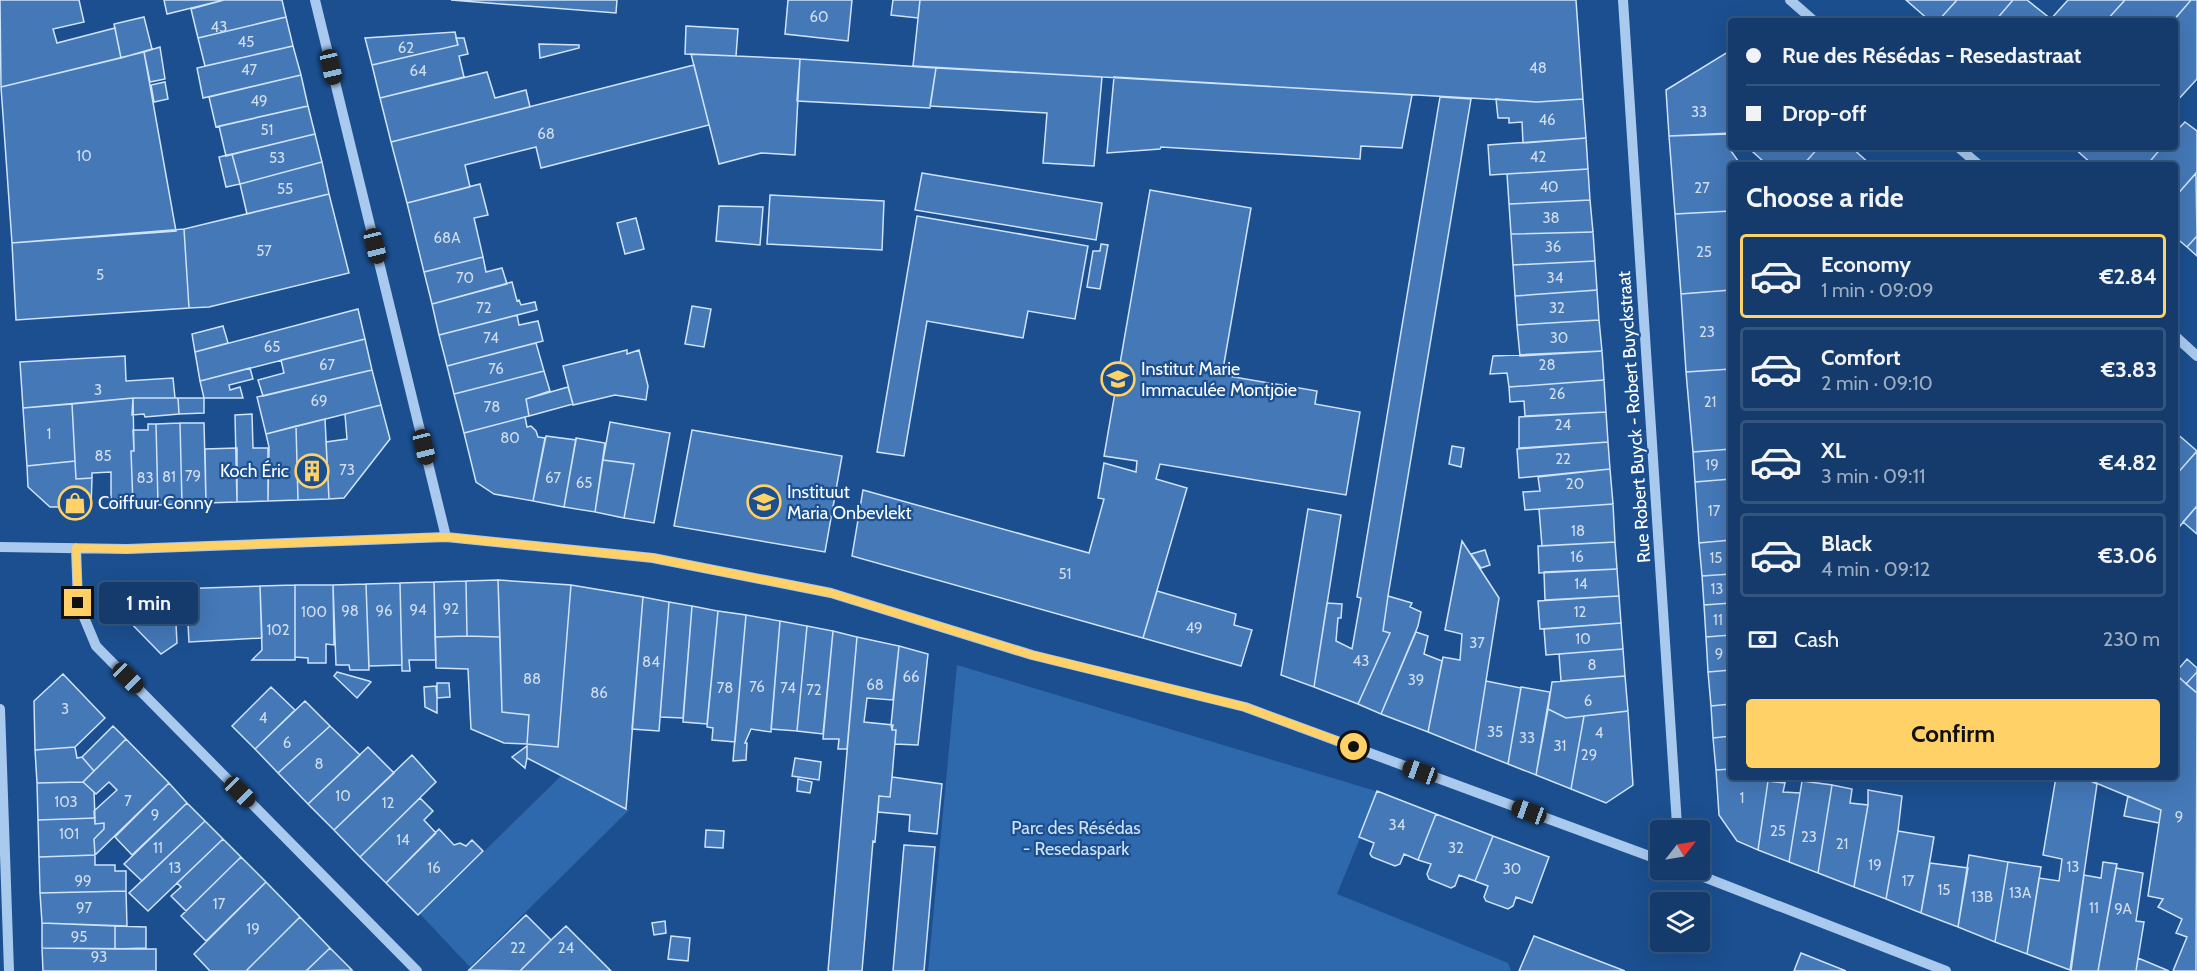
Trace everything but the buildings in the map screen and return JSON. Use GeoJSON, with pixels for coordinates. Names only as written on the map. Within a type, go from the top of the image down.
{"type":"FeatureCollection","features":[{"type":"Feature","properties":{"kind":"street"},"geometry":{"type":"LineString","coordinates":[[315,0],[446,537]]}},
{"type":"Feature","properties":{"kind":"street","name":"Rue Robert Buyck - Robert Buyckstraat"},"geometry":{"type":"LineString","coordinates":[[1623,0],[1677,820]]}},
{"type":"Feature","properties":{"kind":"street"},"geometry":{"type":"LineString","coordinates":[[1790,0],[1811,18]]}},
{"type":"Feature","properties":{"kind":"street"},"geometry":{"type":"LineString","coordinates":[[1962,150],[1976,162]]}},
{"type":"Feature","properties":{"kind":"street"},"geometry":{"type":"LineString","coordinates":[[2178,339],[2197,356]]}},
{"type":"Feature","properties":{"kind":"street"},"geometry":{"type":"LineString","coordinates":[[0,547],[127,549],[446,537],[653,558],[831,593],[1032,655],[1245,707],[1650,856]]}},
{"type":"Feature","properties":{"kind":"street"},"geometry":{"type":"LineString","coordinates":[[76,548],[78,603],[96,646],[417,971]]}},
{"type":"Feature","properties":{"kind":"street"},"geometry":{"type":"LineString","coordinates":[[0,709],[9,971]]}},
{"type":"Feature","properties":{"kind":"street"},"geometry":{"type":"LineString","coordinates":[[1710,879],[1946,971]]}},
{"type":"Feature","properties":{"kind":"green space","name":"Parc des Résédas - Resedaspark"},"geometry":{"type":"Polygon","coordinates":[[[957,665],[1379,792],[1337,894],[1508,963],[1511,971],[928,971],[957,665]]]}},
{"type":"Feature","properties":{"kind":"green space"},"geometry":{"type":"Polygon","coordinates":[[[561,776],[629,810],[470,967],[420,914],[561,776]]]}},
{"type":"Feature","properties":{"kind":"place","name":"Institut Marie Immaculée Montjoie"},"geometry":{"type":"Point","coordinates":[1118,379]}},
{"type":"Feature","properties":{"kind":"place","name":"Koch Éric"},"geometry":{"type":"Point","coordinates":[312,471]}},
{"type":"Feature","properties":{"kind":"place","name":"Instituut Maria Onbevlekt"},"geometry":{"type":"Point","coordinates":[764,502]}},
{"type":"Feature","properties":{"kind":"place","name":"Coiffuur Conny"},"geometry":{"type":"Point","coordinates":[75,503]}},
{"type":"Feature","properties":{"kind":"route"},"geometry":{"type":"LineString","coordinates":[[78,603],[76,548],[127,549],[446,537],[653,558],[831,593],[1032,655],[1245,707],[1354,747]]}}]}
